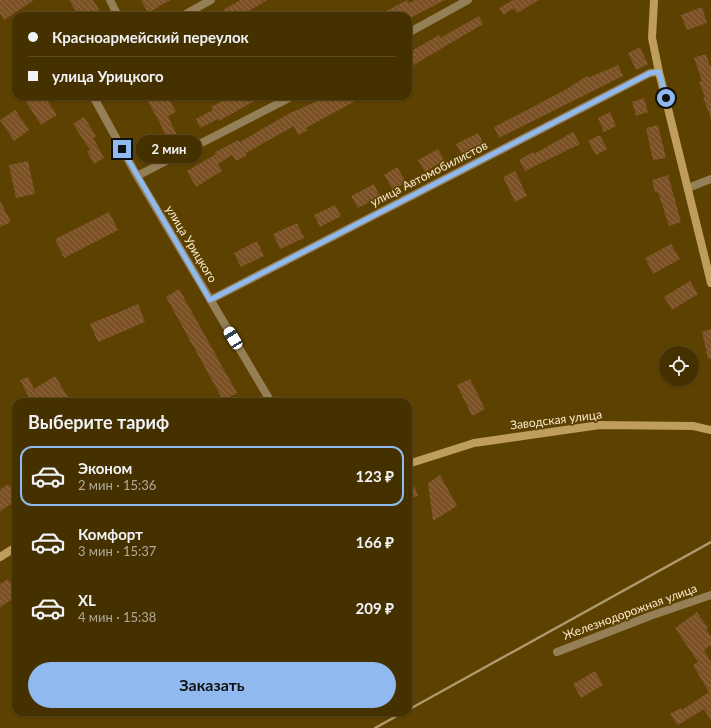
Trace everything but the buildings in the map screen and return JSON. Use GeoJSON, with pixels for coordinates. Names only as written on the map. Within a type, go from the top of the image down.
{"type":"FeatureCollection","features":[{"type":"Feature","properties":{"kind":"main road"},"geometry":{"type":"LineString","coordinates":[[654,0],[652,38],[711,283]]}},
{"type":"Feature","properties":{"kind":"main road","name":"Заводская улица"},"geometry":{"type":"LineString","coordinates":[[412,463],[474,443],[600,425],[693,426],[711,430]]}},
{"type":"Feature","properties":{"kind":"main road"},"geometry":{"type":"LineString","coordinates":[[0,557],[12,550]]}},
{"type":"Feature","properties":{"kind":"street"},"geometry":{"type":"LineString","coordinates":[[110,0],[116,12]]}},
{"type":"Feature","properties":{"kind":"street"},"geometry":{"type":"LineString","coordinates":[[189,12],[211,0]]}},
{"type":"Feature","properties":{"kind":"street"},"geometry":{"type":"LineString","coordinates":[[412,31],[468,0]]}},
{"type":"Feature","properties":{"kind":"street","name":"улица Автомобилистов"},"geometry":{"type":"LineString","coordinates":[[210,300],[650,73],[659,72]]}},
{"type":"Feature","properties":{"kind":"street","name":"улица Урицкого"},"geometry":{"type":"LineString","coordinates":[[95,100],[137,176],[269,398]]}},
{"type":"Feature","properties":{"kind":"street"},"geometry":{"type":"LineString","coordinates":[[137,176],[284,100]]}},
{"type":"Feature","properties":{"kind":"street"},"geometry":{"type":"LineString","coordinates":[[688,188],[711,179]]}},
{"type":"Feature","properties":{"kind":"street","name":"Железнодорожная улица"},"geometry":{"type":"LineString","coordinates":[[557,652],[650,616],[711,595]]}},
{"type":"Feature","properties":{"kind":"railway"},"geometry":{"type":"LineString","coordinates":[[412,708],[711,542]]}},
{"type":"Feature","properties":{"kind":"railway"},"geometry":{"type":"LineString","coordinates":[[375,728],[397,716]]}},
{"type":"Feature","properties":{"kind":"route"},"geometry":{"type":"LineString","coordinates":[[122,149],[210,300],[650,73],[659,72],[666,98]]}}]}
